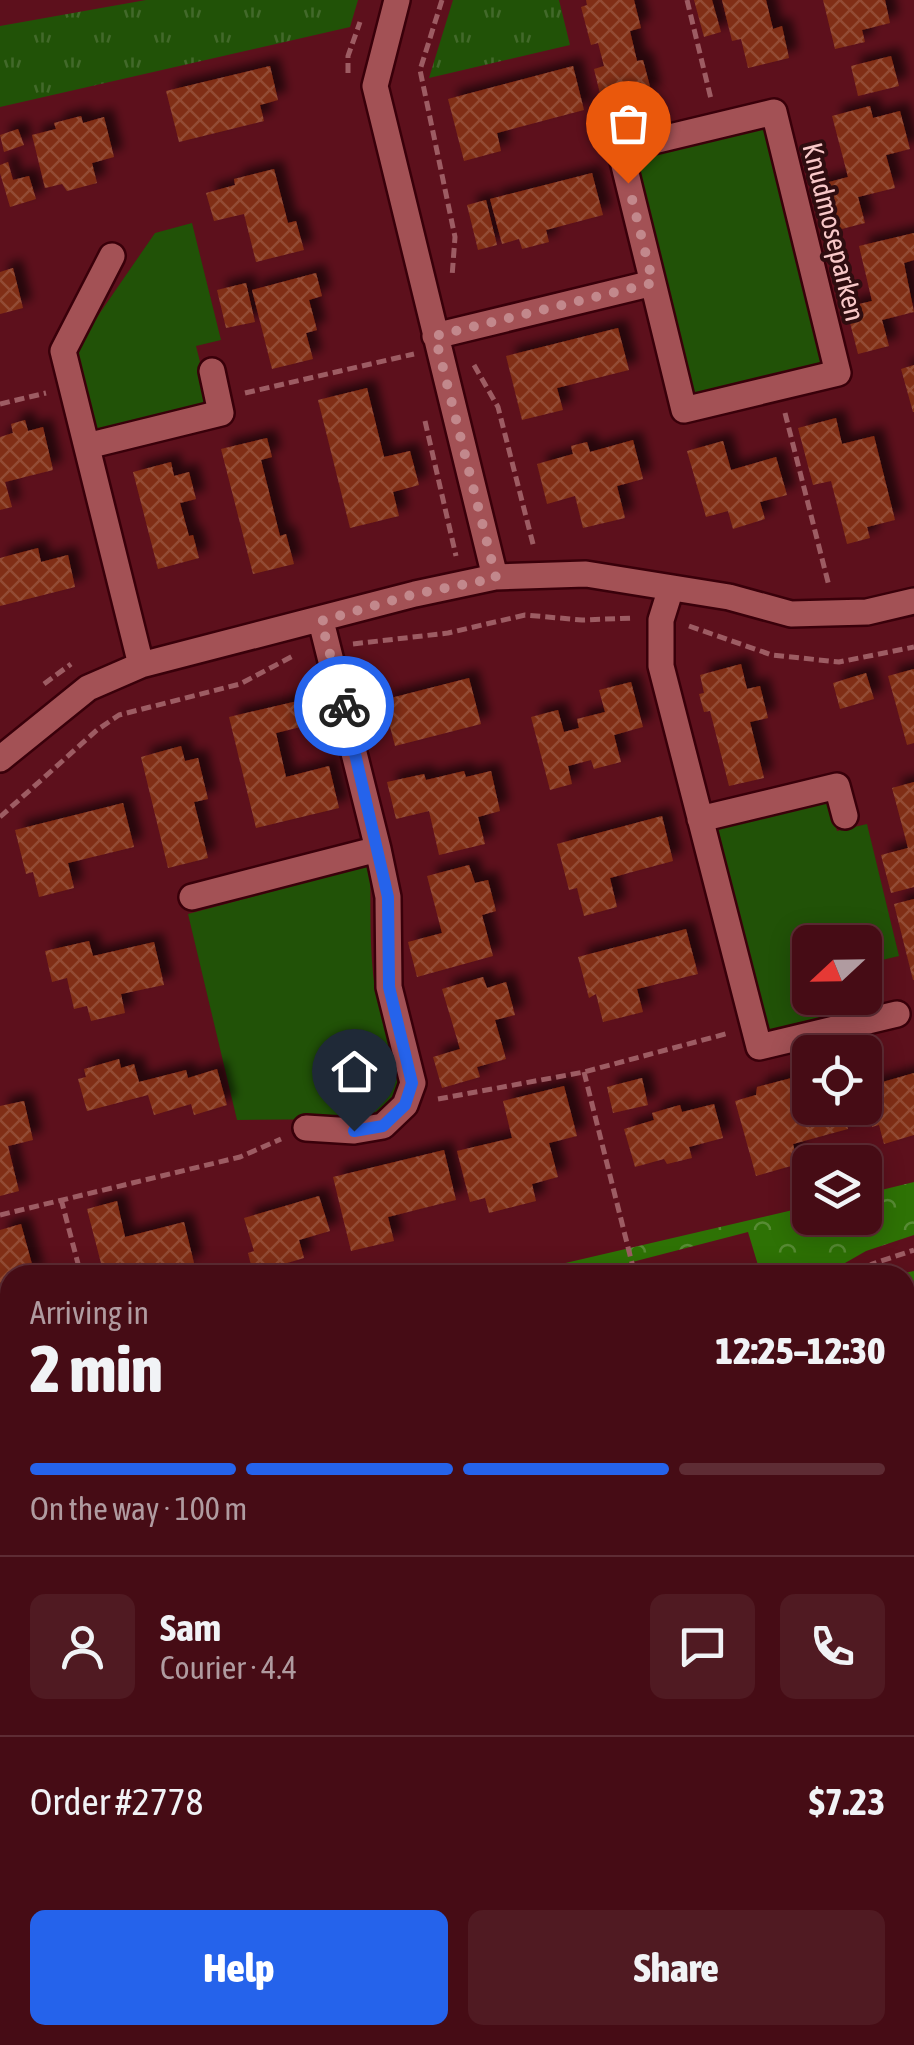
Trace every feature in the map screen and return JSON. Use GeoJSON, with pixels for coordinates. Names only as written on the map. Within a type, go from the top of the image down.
{"type":"FeatureCollection","features":[{"type":"Feature","properties":{"kind":"street"},"geometry":{"type":"LineString","coordinates":[[397,0],[375,86],[496,578]]}},
{"type":"Feature","properties":{"kind":"street","name":"Knudmoseparken"},"geometry":{"type":"LineString","coordinates":[[774,112],[838,373],[684,410],[653,283],[620,149],[774,112]]}},
{"type":"Feature","properties":{"kind":"street"},"geometry":{"type":"LineString","coordinates":[[112,256],[84,305],[64,352],[141,666]]}},
{"type":"Feature","properties":{"kind":"street"},"geometry":{"type":"LineString","coordinates":[[436,341],[653,283]]}},
{"type":"Feature","properties":{"kind":"street"},"geometry":{"type":"LineString","coordinates":[[87,446],[221,412],[212,371]]}},
{"type":"Feature","properties":{"kind":"street"},"geometry":{"type":"LineString","coordinates":[[0,759],[88,688],[141,666],[415,594],[496,578],[586,574],[729,597],[791,614],[867,612],[914,601]]}},
{"type":"Feature","properties":{"kind":"street"},"geometry":{"type":"LineString","coordinates":[[671,588],[661,620],[661,666],[759,1048],[896,1014]]}},
{"type":"Feature","properties":{"kind":"street"},"geometry":{"type":"LineString","coordinates":[[306,1128],[354,1131],[383,1126],[405,1105],[412,1083],[389,987],[388,897],[321,621]]}},
{"type":"Feature","properties":{"kind":"street"},"geometry":{"type":"LineString","coordinates":[[700,820],[837,786],[845,816]]}},
{"type":"Feature","properties":{"kind":"street"},"geometry":{"type":"LineString","coordinates":[[192,896],[378,849]]}},
{"type":"Feature","properties":{"kind":"path"},"geometry":{"type":"LineString","coordinates":[[687,0],[717,126]]}},
{"type":"Feature","properties":{"kind":"path"},"geometry":{"type":"LineString","coordinates":[[218,400],[436,341]]}},
{"type":"Feature","properties":{"kind":"path"},"geometry":{"type":"LineString","coordinates":[[0,404],[73,387]]}},
{"type":"Feature","properties":{"kind":"path"},"geometry":{"type":"LineString","coordinates":[[778,387],[830,589]]}},
{"type":"Feature","properties":{"kind":"path"},"geometry":{"type":"LineString","coordinates":[[0,817],[97,730],[120,715],[240,684],[297,654],[330,646],[448,633],[525,615],[661,620],[772,654],[839,662],[914,646]]}},
{"type":"Feature","properties":{"kind":"path"},"geometry":{"type":"LineString","coordinates":[[405,1105],[584,1072],[754,1027]]}},
{"type":"Feature","properties":{"kind":"path"},"geometry":{"type":"LineString","coordinates":[[584,1072],[632,1265]]}},
{"type":"Feature","properties":{"kind":"path"},"geometry":{"type":"LineString","coordinates":[[0,1215],[240,1157],[306,1128]]}},
{"type":"Feature","properties":{"kind":"path"},"geometry":{"type":"LineString","coordinates":[[61,1199],[78,1265]]}},
{"type":"Feature","properties":{"kind":"path"},"geometry":{"type":"LineString","coordinates":[[871,1265],[914,1250]]}},
{"type":"Feature","properties":{"kind":"green space"},"geometry":{"type":"Polygon","coordinates":[[[146,0],[358,0],[350,27],[0,107],[0,26],[146,0]]]}},
{"type":"Feature","properties":{"kind":"green space"},"geometry":{"type":"Polygon","coordinates":[[[453,0],[559,0],[570,45],[429,78],[453,0]]]}},
{"type":"Feature","properties":{"kind":"green space"},"geometry":{"type":"Polygon","coordinates":[[[766,124],[826,363],[691,397],[632,158],[766,124]]]}},
{"type":"Feature","properties":{"kind":"green space"},"geometry":{"type":"Polygon","coordinates":[[[192,223],[221,340],[196,346],[211,406],[96,434],[75,349],[155,233],[192,223]]]}},
{"type":"Feature","properties":{"kind":"green space"},"geometry":{"type":"Polygon","coordinates":[[[829,801],[837,831],[867,824],[899,956],[882,960],[882,925],[792,925],[792,1015],[836,1015],[837,1019],[764,1036],[713,829],[829,801]]]}},
{"type":"Feature","properties":{"kind":"green space"},"geometry":{"type":"Polygon","coordinates":[[[370,865],[373,974],[398,1069],[394,1094],[379,1110],[357,1119],[237,1120],[188,914],[370,865]]]}},
{"type":"Feature","properties":{"kind":"green space"},"geometry":{"type":"Polygon","coordinates":[[[914,1182],[914,1235],[866,1251],[842,1265],[758,1265],[748,1232],[621,1265],[557,1265],[792,1210],[792,1235],[882,1235],[882,1190],[914,1182]]]}},
{"type":"Feature","properties":{"kind":"building"},"geometry":{"type":"Polygon","coordinates":[[[586,0],[634,0],[641,28],[630,31],[637,61],[643,60],[652,94],[603,106],[594,69],[604,66],[598,43],[591,45],[581,7],[587,5],[586,0]]]}},
{"type":"Feature","properties":{"kind":"building"},"geometry":{"type":"Polygon","coordinates":[[[694,0],[712,0],[721,32],[704,37],[694,0]]]}},
{"type":"Feature","properties":{"kind":"building"},"geometry":{"type":"Polygon","coordinates":[[[722,0],[766,0],[773,29],[782,26],[789,58],[748,68],[741,39],[732,41],[722,0]]]}},
{"type":"Feature","properties":{"kind":"building"},"geometry":{"type":"Polygon","coordinates":[[[823,0],[885,0],[890,23],[862,30],[865,42],[835,49],[823,0]]]}},
{"type":"Feature","properties":{"kind":"building"},"geometry":{"type":"Polygon","coordinates":[[[891,56],[899,86],[858,96],[851,66],[891,56]]]}},
{"type":"Feature","properties":{"kind":"building"},"geometry":{"type":"Polygon","coordinates":[[[270,66],[278,100],[260,105],[264,121],[179,142],[166,91],[270,66]]]}},
{"type":"Feature","properties":{"kind":"building"},"geometry":{"type":"Polygon","coordinates":[[[573,66],[584,110],[497,133],[501,151],[464,161],[448,99],[573,66]]]}},
{"type":"Feature","properties":{"kind":"building"},"geometry":{"type":"Polygon","coordinates":[[[870,106],[873,118],[900,111],[910,149],[886,155],[895,188],[858,197],[865,223],[826,233],[814,186],[848,177],[832,116],[870,106]]]}},
{"type":"Feature","properties":{"kind":"building"},"geometry":{"type":"Polygon","coordinates":[[[81,116],[83,123],[104,117],[114,157],[92,163],[97,183],[67,191],[62,184],[45,188],[32,135],[56,129],[54,123],[81,116]]]}},
{"type":"Feature","properties":{"kind":"building"},"geometry":{"type":"Polygon","coordinates":[[[18,129],[24,145],[4,152],[0,135],[18,129]]]}},
{"type":"Feature","properties":{"kind":"building"},"geometry":{"type":"Polygon","coordinates":[[[8,162],[13,180],[29,176],[36,199],[10,207],[0,173],[0,165],[8,162]]]}},
{"type":"Feature","properties":{"kind":"building"},"geometry":{"type":"Polygon","coordinates":[[[274,169],[288,223],[296,221],[304,250],[256,262],[244,214],[214,221],[206,193],[235,185],[234,179],[274,169]]]}},
{"type":"Feature","properties":{"kind":"building"},"geometry":{"type":"Polygon","coordinates":[[[592,173],[603,215],[546,230],[549,242],[522,249],[519,239],[502,244],[490,199],[592,173]]]}},
{"type":"Feature","properties":{"kind":"building"},"geometry":{"type":"Polygon","coordinates":[[[486,200],[497,245],[478,250],[467,205],[486,200]]]}},
{"type":"Feature","properties":{"kind":"building"},"geometry":{"type":"Polygon","coordinates":[[[914,233],[914,260],[904,263],[914,312],[882,320],[889,346],[858,354],[846,307],[872,301],[859,246],[914,233]]]}},
{"type":"Feature","properties":{"kind":"building"},"geometry":{"type":"Polygon","coordinates":[[[13,268],[23,308],[0,314],[0,272],[13,268]]]}},
{"type":"Feature","properties":{"kind":"building"},"geometry":{"type":"Polygon","coordinates":[[[316,273],[322,296],[309,300],[317,330],[306,333],[313,359],[272,369],[252,290],[316,273]]]}},
{"type":"Feature","properties":{"kind":"building"},"geometry":{"type":"Polygon","coordinates":[[[246,283],[255,322],[226,328],[217,290],[246,283]]]}},
{"type":"Feature","properties":{"kind":"building"},"geometry":{"type":"Polygon","coordinates":[[[618,328],[629,370],[557,388],[563,410],[522,420],[506,356],[618,328]]]}},
{"type":"Feature","properties":{"kind":"building"},"geometry":{"type":"Polygon","coordinates":[[[914,365],[914,412],[913,412],[901,369],[914,365]]]}},
{"type":"Feature","properties":{"kind":"building"},"geometry":{"type":"Polygon","coordinates":[[[367,388],[384,457],[410,451],[419,485],[393,492],[399,516],[350,528],[318,400],[367,388]]]}},
{"type":"Feature","properties":{"kind":"building"},"geometry":{"type":"Polygon","coordinates":[[[836,418],[842,444],[874,436],[895,520],[867,527],[870,538],[847,544],[831,481],[813,485],[798,428],[836,418]]]}},
{"type":"Feature","properties":{"kind":"building"},"geometry":{"type":"Polygon","coordinates":[[[25,420],[28,431],[43,427],[53,470],[5,482],[12,507],[0,510],[0,437],[13,433],[11,424],[25,420]]]}},
{"type":"Feature","properties":{"kind":"building"},"geometry":{"type":"Polygon","coordinates":[[[267,438],[272,457],[261,460],[280,536],[286,534],[294,564],[253,574],[221,449],[267,438]]]}},
{"type":"Feature","properties":{"kind":"building"},"geometry":{"type":"Polygon","coordinates":[[[633,440],[643,479],[617,486],[625,518],[583,528],[575,496],[547,504],[537,464],[573,454],[571,446],[587,442],[590,452],[633,440]]]}},
{"type":"Feature","properties":{"kind":"building"},"geometry":{"type":"Polygon","coordinates":[[[723,441],[731,470],[776,457],[787,495],[760,502],[765,519],[733,529],[728,511],[706,517],[687,451],[723,441]]]}},
{"type":"Feature","properties":{"kind":"building"},"geometry":{"type":"Polygon","coordinates":[[[171,462],[174,476],[189,472],[196,499],[180,503],[199,558],[158,569],[133,472],[171,462]]]}},
{"type":"Feature","properties":{"kind":"building"},"geometry":{"type":"Polygon","coordinates":[[[38,548],[41,562],[68,555],[75,587],[0,606],[0,558],[38,548]]]}},
{"type":"Feature","properties":{"kind":"building"},"geometry":{"type":"Polygon","coordinates":[[[741,664],[747,689],[760,686],[768,718],[750,722],[764,778],[729,786],[710,711],[704,712],[699,694],[704,693],[700,675],[741,664]]]}},
{"type":"Feature","properties":{"kind":"building"},"geometry":{"type":"Polygon","coordinates":[[[914,669],[914,743],[907,745],[888,676],[914,669]]]}},
{"type":"Feature","properties":{"kind":"building"},"geometry":{"type":"Polygon","coordinates":[[[866,673],[874,699],[840,709],[833,683],[866,673]]]}},
{"type":"Feature","properties":{"kind":"building"},"geometry":{"type":"Polygon","coordinates":[[[469,678],[481,724],[395,746],[383,700],[469,678]]]}},
{"type":"Feature","properties":{"kind":"building"},"geometry":{"type":"Polygon","coordinates":[[[631,682],[643,727],[614,735],[621,762],[594,769],[591,760],[568,766],[572,784],[550,790],[531,717],[558,710],[564,732],[579,728],[577,719],[605,712],[599,690],[631,682]]]}},
{"type":"Feature","properties":{"kind":"building"},"geometry":{"type":"Polygon","coordinates":[[[302,700],[309,725],[276,733],[286,777],[329,766],[339,808],[256,828],[229,717],[302,700]]]}},
{"type":"Feature","properties":{"kind":"building"},"geometry":{"type":"Polygon","coordinates":[[[181,746],[185,761],[198,758],[208,799],[194,802],[208,858],[168,868],[141,757],[181,746]]]}},
{"type":"Feature","properties":{"kind":"building"},"geometry":{"type":"Polygon","coordinates":[[[464,771],[466,777],[491,771],[500,811],[478,817],[485,844],[439,855],[429,811],[396,819],[387,782],[424,774],[426,780],[464,771]]]}},
{"type":"Feature","properties":{"kind":"building"},"geometry":{"type":"Polygon","coordinates":[[[914,782],[914,887],[891,893],[881,855],[908,848],[892,788],[914,782]]]}},
{"type":"Feature","properties":{"kind":"building"},"geometry":{"type":"Polygon","coordinates":[[[123,803],[134,847],[68,863],[74,888],[39,897],[33,872],[26,874],[15,830],[123,803]]]}},
{"type":"Feature","properties":{"kind":"building"},"geometry":{"type":"Polygon","coordinates":[[[662,816],[673,861],[610,878],[617,907],[584,916],[577,888],[569,890],[557,844],[662,816]]]}},
{"type":"Feature","properties":{"kind":"building"},"geometry":{"type":"Polygon","coordinates":[[[469,865],[475,883],[488,880],[496,911],[482,915],[493,956],[417,977],[408,942],[442,933],[427,876],[469,865]]]}},
{"type":"Feature","properties":{"kind":"building"},"geometry":{"type":"Polygon","coordinates":[[[914,899],[914,980],[913,980],[894,904],[914,899]]]}},
{"type":"Feature","properties":{"kind":"building"},"geometry":{"type":"Polygon","coordinates":[[[686,929],[698,974],[637,989],[643,1012],[603,1022],[596,994],[589,998],[578,957],[686,929]]]}},
{"type":"Feature","properties":{"kind":"building"},"geometry":{"type":"Polygon","coordinates":[[[89,941],[93,956],[154,942],[164,985],[121,994],[125,1013],[91,1021],[87,1006],[74,1009],[67,978],[52,982],[45,951],[89,941]]]}},
{"type":"Feature","properties":{"kind":"building"},"geometry":{"type":"Polygon","coordinates":[[[483,977],[487,988],[506,982],[515,1015],[495,1020],[506,1059],[477,1067],[480,1077],[442,1088],[433,1057],[460,1049],[442,989],[483,977]]]}},
{"type":"Feature","properties":{"kind":"building"},"geometry":{"type":"Polygon","coordinates":[[[119,1059],[121,1068],[134,1064],[139,1082],[186,1070],[188,1078],[217,1069],[227,1105],[194,1115],[191,1104],[154,1115],[148,1095],[87,1111],[78,1079],[86,1077],[84,1069],[119,1059]]]}},
{"type":"Feature","properties":{"kind":"building"},"geometry":{"type":"Polygon","coordinates":[[[914,1073],[914,1135],[884,1144],[879,1125],[882,1082],[914,1073]]]}},
{"type":"Feature","properties":{"kind":"building"},"geometry":{"type":"Polygon","coordinates":[[[642,1078],[648,1105],[613,1113],[607,1087],[642,1078]]]}},
{"type":"Feature","properties":{"kind":"building"},"geometry":{"type":"Polygon","coordinates":[[[792,1078],[792,1125],[847,1125],[848,1129],[793,1144],[792,1166],[756,1176],[735,1101],[756,1095],[757,1087],[792,1078]]]}},
{"type":"Feature","properties":{"kind":"building"},"geometry":{"type":"Polygon","coordinates":[[[564,1086],[577,1136],[549,1143],[558,1177],[532,1184],[536,1201],[489,1213],[485,1198],[470,1202],[457,1151],[512,1138],[503,1101],[564,1086]]]}},
{"type":"Feature","properties":{"kind":"building"},"geometry":{"type":"Polygon","coordinates":[[[24,1101],[33,1140],[8,1146],[19,1191],[0,1196],[0,1106],[24,1101]]]}},
{"type":"Feature","properties":{"kind":"building"},"geometry":{"type":"Polygon","coordinates":[[[714,1104],[723,1138],[689,1147],[692,1158],[667,1164],[664,1159],[635,1167],[624,1129],[654,1120],[652,1113],[680,1105],[682,1112],[714,1104]]]}},
{"type":"Feature","properties":{"kind":"building"},"geometry":{"type":"Polygon","coordinates":[[[444,1150],[456,1200],[388,1217],[394,1241],[351,1251],[333,1177],[444,1150]]]}},
{"type":"Feature","properties":{"kind":"building"},"geometry":{"type":"Polygon","coordinates":[[[319,1196],[330,1231],[299,1240],[304,1258],[280,1265],[251,1265],[248,1253],[254,1251],[244,1218],[319,1196]]]}},
{"type":"Feature","properties":{"kind":"building"},"geometry":{"type":"Polygon","coordinates":[[[117,1201],[125,1237],[184,1222],[194,1263],[101,1265],[87,1209],[117,1201]]]}},
{"type":"Feature","properties":{"kind":"building"},"geometry":{"type":"Polygon","coordinates":[[[21,1224],[32,1265],[0,1265],[0,1230],[21,1224]]]}},
{"type":"Feature","properties":{"kind":"way so far"},"geometry":{"type":"LineString","coordinates":[[344,706],[321,621],[415,594],[496,578],[435,336],[653,283],[628,183]]}},
{"type":"Feature","properties":{"kind":"route"},"geometry":{"type":"LineString","coordinates":[[344,706],[388,897],[389,987],[412,1083],[405,1105],[383,1126],[354,1131]]}}]}
